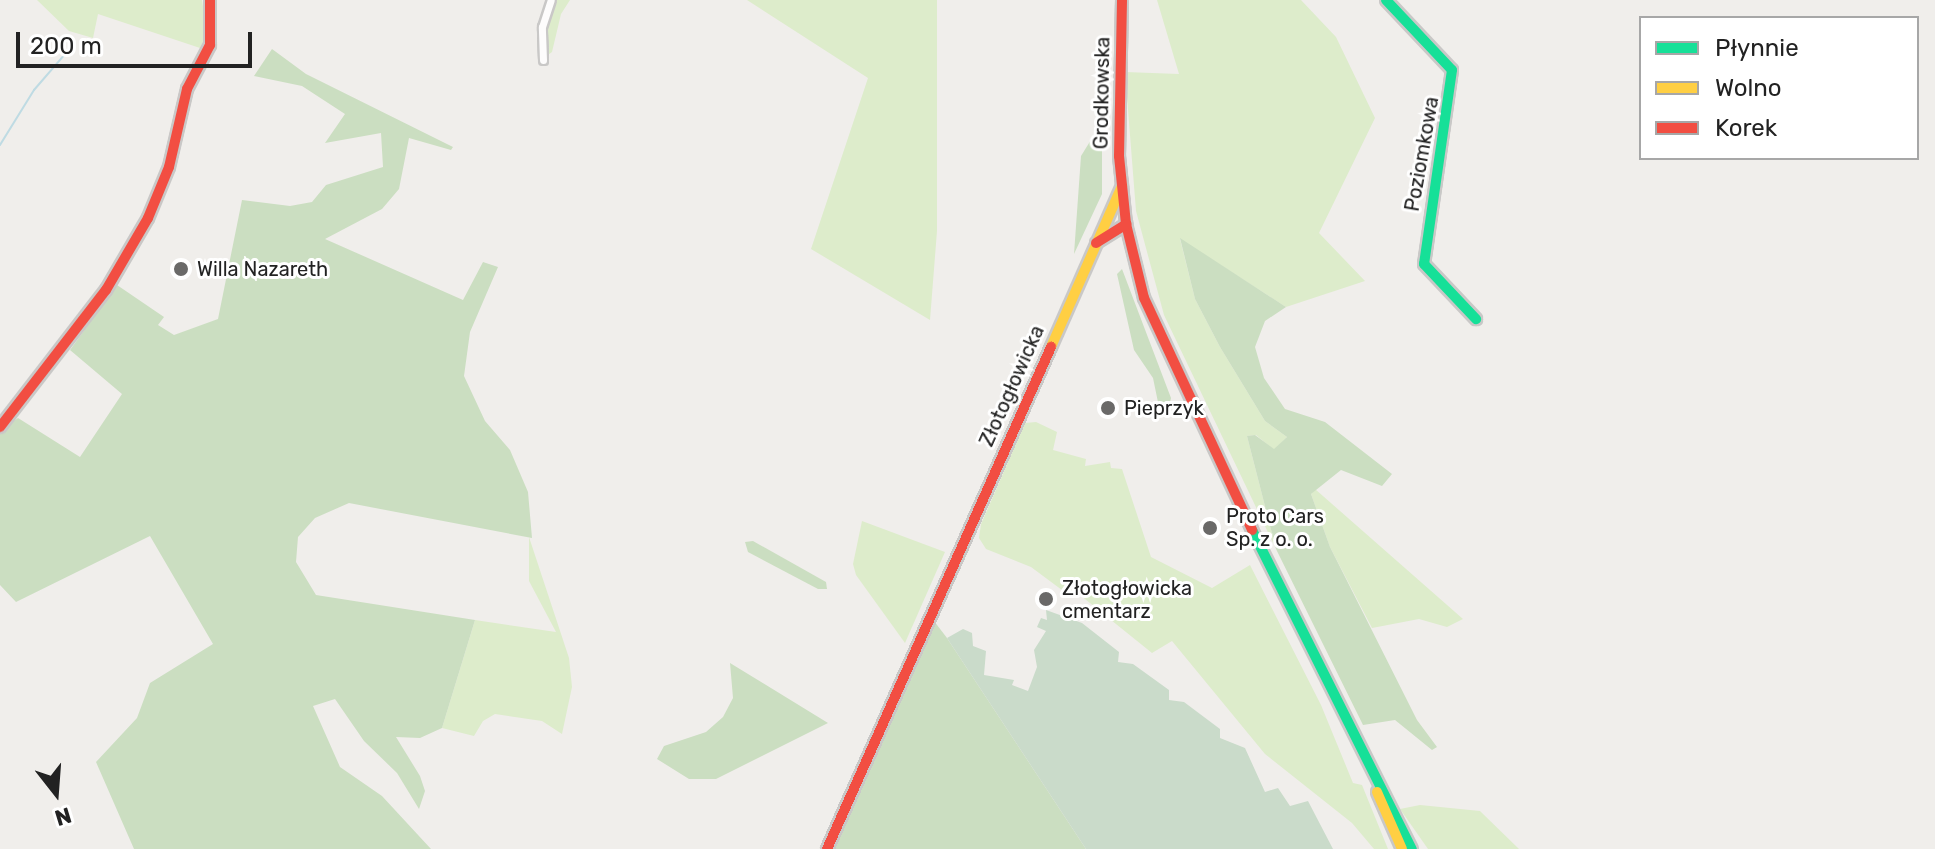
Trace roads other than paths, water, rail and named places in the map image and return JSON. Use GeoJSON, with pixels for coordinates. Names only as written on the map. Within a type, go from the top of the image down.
{"type":"FeatureCollection","features":[{"type":"Feature","properties":{"kind":"main road"},"geometry":{"type":"LineString","coordinates":[[0,427],[106,290],[148,218],[169,167],[187,89],[210,45],[210,0]]}},
{"type":"Feature","properties":{"kind":"main road","name":"Grodkowska"},"geometry":{"type":"LineString","coordinates":[[1122,0],[1122,186],[1130,245],[1162,344],[1370,771]]}},
{"type":"Feature","properties":{"kind":"main road","name":"Poziomkowa"},"geometry":{"type":"LineString","coordinates":[[1386,0],[1452,70],[1424,264],[1476,319]]}},
{"type":"Feature","properties":{"kind":"main road","name":"Złotogłowicka"},"geometry":{"type":"LineString","coordinates":[[827,849],[1101,227],[1122,186]]}},
{"type":"Feature","properties":{"kind":"main road"},"geometry":{"type":"LineString","coordinates":[[1101,227],[1126,224]]}},
{"type":"Feature","properties":{"kind":"main road"},"geometry":{"type":"LineString","coordinates":[[1095,245],[1126,224]]}},
{"type":"Feature","properties":{"kind":"main road"},"geometry":{"type":"LineString","coordinates":[[1095,245],[1114,238],[1130,245]]}},
{"type":"Feature","properties":{"kind":"main road"},"geometry":{"type":"LineString","coordinates":[[1370,771],[1402,849]]}},
{"type":"Feature","properties":{"kind":"main road"},"geometry":{"type":"LineString","coordinates":[[1370,771],[1412,849]]}},
{"type":"Feature","properties":{"kind":"street"},"geometry":{"type":"LineString","coordinates":[[543,60],[542,27],[551,0]]}},
{"type":"Feature","properties":{"kind":"waterway"},"geometry":{"type":"LineString","coordinates":[[0,145],[34,90],[66,53]]}},
{"type":"Feature","properties":{"kind":"place","name":"Willa Nazareth"},"geometry":{"type":"Point","coordinates":[181,269]}},
{"type":"Feature","properties":{"kind":"place","name":"Pieprzyk"},"geometry":{"type":"Point","coordinates":[1108,408]}},
{"type":"Feature","properties":{"kind":"place","name":"Proto Cars Sp. z o. o."},"geometry":{"type":"Point","coordinates":[1210,528]}},
{"type":"Feature","properties":{"kind":"place","name":"Złotogłowicka cmentarz"},"geometry":{"type":"Point","coordinates":[1046,599]}}]}
